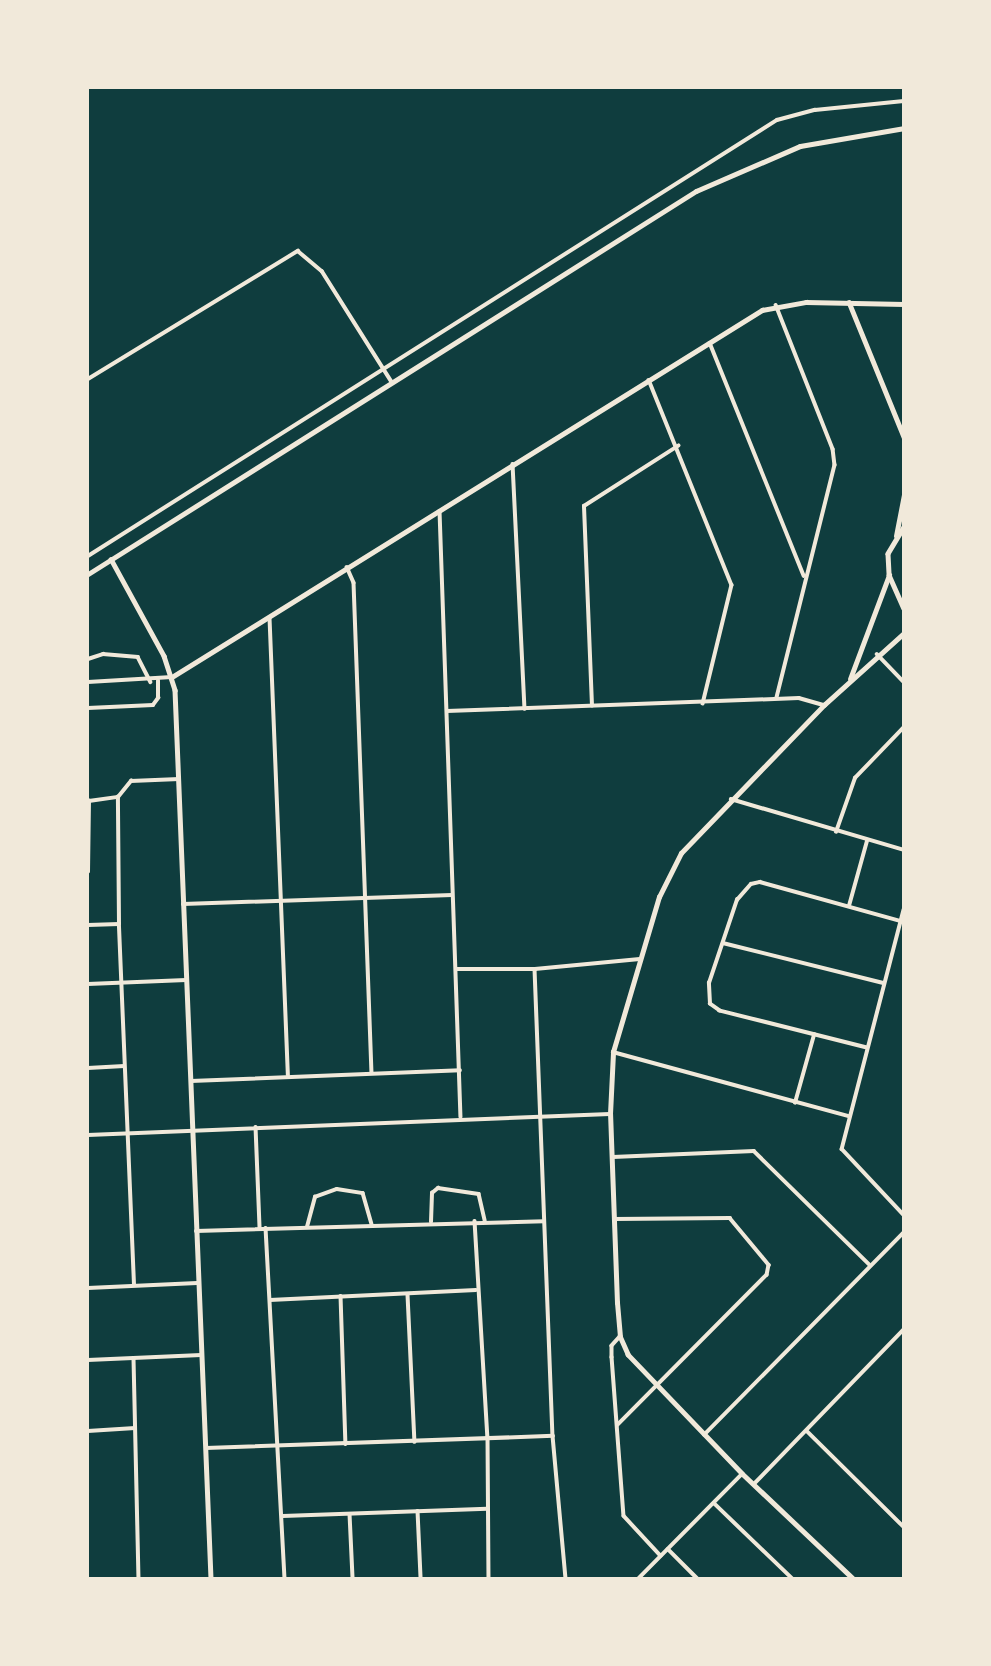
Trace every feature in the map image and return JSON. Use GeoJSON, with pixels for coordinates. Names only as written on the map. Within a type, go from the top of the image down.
{"type":"FeatureCollection","features":[{"type":"Feature","properties":{"kind":"main road"},"geometry":{"type":"LineString","coordinates":[[88,574],[726,176],[800,146],[904,128]]}},
{"type":"Feature","properties":{"kind":"street"},"geometry":{"type":"LineString","coordinates":[[88,556],[777,120],[815,110],[904,101]]}},
{"type":"Feature","properties":{"kind":"street"},"geometry":{"type":"LineString","coordinates":[[88,379],[298,251],[322,271],[392,382]]}},
{"type":"Feature","properties":{"kind":"street"},"geometry":{"type":"LineString","coordinates":[[849,302],[904,437]]}},
{"type":"Feature","properties":{"kind":"street"},"geometry":{"type":"LineString","coordinates":[[88,682],[151,682],[172,677],[776,304],[904,304]]}},
{"type":"Feature","properties":{"kind":"street"},"geometry":{"type":"LineString","coordinates":[[776,304],[835,456],[777,698]]}},
{"type":"Feature","properties":{"kind":"street"},"geometry":{"type":"LineString","coordinates":[[710,343],[805,578]]}},
{"type":"Feature","properties":{"kind":"street"},"geometry":{"type":"LineString","coordinates":[[649,380],[678,446],[732,585],[703,704]]}},
{"type":"Feature","properties":{"kind":"street"},"geometry":{"type":"LineString","coordinates":[[592,706],[584,506],[678,446]]}},
{"type":"Feature","properties":{"kind":"street"},"geometry":{"type":"LineString","coordinates":[[513,464],[525,709]]}},
{"type":"Feature","properties":{"kind":"street"},"geometry":{"type":"LineString","coordinates":[[896,537],[904,495]]}},
{"type":"Feature","properties":{"kind":"street"},"geometry":{"type":"LineString","coordinates":[[440,510],[461,1118]]}},
{"type":"Feature","properties":{"kind":"street"},"geometry":{"type":"LineString","coordinates":[[848,682],[888,575],[888,554],[904,527]]}},
{"type":"Feature","properties":{"kind":"street"},"geometry":{"type":"LineString","coordinates":[[111,559],[172,677],[180,779],[197,1283],[211,1578]]}},
{"type":"Feature","properties":{"kind":"street"},"geometry":{"type":"LineString","coordinates":[[347,567],[354,583],[373,1073]]}},
{"type":"Feature","properties":{"kind":"street"},"geometry":{"type":"LineString","coordinates":[[888,575],[904,608]]}},
{"type":"Feature","properties":{"kind":"street"},"geometry":{"type":"LineString","coordinates":[[270,618],[288,1075]]}},
{"type":"Feature","properties":{"kind":"street"},"geometry":{"type":"LineString","coordinates":[[852,1578],[742,1474],[656,1387],[634,1364],[620,1337],[610,1114],[613,1052],[640,959],[673,865],[731,799],[824,705],[877,654],[904,633]]}},
{"type":"Feature","properties":{"kind":"street"},"geometry":{"type":"LineString","coordinates":[[88,659],[103,654],[138,657],[151,682]]}},
{"type":"Feature","properties":{"kind":"street"},"geometry":{"type":"LineString","coordinates":[[877,654],[904,682]]}},
{"type":"Feature","properties":{"kind":"street"},"geometry":{"type":"LineString","coordinates":[[88,708],[153,705],[158,702],[158,681]]}},
{"type":"Feature","properties":{"kind":"street"},"geometry":{"type":"LineString","coordinates":[[447,711],[703,704],[777,698],[799,698],[824,705]]}},
{"type":"Feature","properties":{"kind":"street"},"geometry":{"type":"LineString","coordinates":[[836,831],[855,778],[904,727]]}},
{"type":"Feature","properties":{"kind":"street"},"geometry":{"type":"LineString","coordinates":[[135,1285],[119,924],[118,797],[131,781],[180,779]]}},
{"type":"Feature","properties":{"kind":"street"},"geometry":{"type":"LineString","coordinates":[[88,872],[88,802],[118,797]]}},
{"type":"Feature","properties":{"kind":"street"},"geometry":{"type":"LineString","coordinates":[[731,799],[904,850]]}},
{"type":"Feature","properties":{"kind":"street"},"geometry":{"type":"LineString","coordinates":[[849,906],[867,840]]}},
{"type":"Feature","properties":{"kind":"street"},"geometry":{"type":"LineString","coordinates":[[867,1048],[727,1014],[710,1004],[709,983],[737,900],[751,884],[760,882],[901,921]]}},
{"type":"Feature","properties":{"kind":"street"},"geometry":{"type":"LineString","coordinates":[[183,904],[453,895]]}},
{"type":"Feature","properties":{"kind":"street"},"geometry":{"type":"LineString","coordinates":[[904,910],[849,1116],[842,1153],[904,1215]]}},
{"type":"Feature","properties":{"kind":"street"},"geometry":{"type":"LineString","coordinates":[[88,925],[119,924]]}},
{"type":"Feature","properties":{"kind":"street"},"geometry":{"type":"LineString","coordinates":[[723,943],[883,983]]}},
{"type":"Feature","properties":{"kind":"street"},"geometry":{"type":"LineString","coordinates":[[457,969],[535,969],[640,959]]}},
{"type":"Feature","properties":{"kind":"street"},"geometry":{"type":"LineString","coordinates":[[535,969],[553,1436],[566,1578]]}},
{"type":"Feature","properties":{"kind":"street"},"geometry":{"type":"LineString","coordinates":[[88,984],[187,980]]}},
{"type":"Feature","properties":{"kind":"street"},"geometry":{"type":"LineString","coordinates":[[795,1103],[814,1035]]}},
{"type":"Feature","properties":{"kind":"street"},"geometry":{"type":"LineString","coordinates":[[613,1052],[849,1116]]}},
{"type":"Feature","properties":{"kind":"street"},"geometry":{"type":"LineString","coordinates":[[88,1068],[125,1066]]}},
{"type":"Feature","properties":{"kind":"street"},"geometry":{"type":"LineString","coordinates":[[191,1082],[288,1075],[460,1070]]}},
{"type":"Feature","properties":{"kind":"street"},"geometry":{"type":"LineString","coordinates":[[88,1135],[610,1114]]}},
{"type":"Feature","properties":{"kind":"street"},"geometry":{"type":"LineString","coordinates":[[256,1127],[260,1228]]}},
{"type":"Feature","properties":{"kind":"street"},"geometry":{"type":"LineString","coordinates":[[613,1157],[754,1151],[869,1264]]}},
{"type":"Feature","properties":{"kind":"street"},"geometry":{"type":"LineString","coordinates":[[430,1222],[432,1193],[438,1188],[479,1194],[485,1221]]}},
{"type":"Feature","properties":{"kind":"street"},"geometry":{"type":"LineString","coordinates":[[307,1227],[315,1197],[337,1189],[363,1193],[372,1224]]}},
{"type":"Feature","properties":{"kind":"street"},"geometry":{"type":"LineString","coordinates":[[614,1219],[730,1219],[769,1262],[767,1275],[618,1425]]}},
{"type":"Feature","properties":{"kind":"street"},"geometry":{"type":"LineString","coordinates":[[196,1231],[544,1220]]}},
{"type":"Feature","properties":{"kind":"street"},"geometry":{"type":"LineString","coordinates":[[475,1221],[476,1290],[488,1437],[489,1578]]}},
{"type":"Feature","properties":{"kind":"street"},"geometry":{"type":"LineString","coordinates":[[266,1228],[280,1446],[285,1578]]}},
{"type":"Feature","properties":{"kind":"street"},"geometry":{"type":"LineString","coordinates":[[704,1435],[869,1264],[904,1232]]}},
{"type":"Feature","properties":{"kind":"street"},"geometry":{"type":"LineString","coordinates":[[88,1288],[197,1283]]}},
{"type":"Feature","properties":{"kind":"street"},"geometry":{"type":"LineString","coordinates":[[270,1300],[476,1290]]}},
{"type":"Feature","properties":{"kind":"street"},"geometry":{"type":"LineString","coordinates":[[408,1295],[415,1442]]}},
{"type":"Feature","properties":{"kind":"street"},"geometry":{"type":"LineString","coordinates":[[341,1296],[346,1444]]}},
{"type":"Feature","properties":{"kind":"street"},"geometry":{"type":"LineString","coordinates":[[754,1484],[904,1329]]}},
{"type":"Feature","properties":{"kind":"street"},"geometry":{"type":"LineString","coordinates":[[620,1337],[612,1346],[625,1522],[661,1556]]}},
{"type":"Feature","properties":{"kind":"street"},"geometry":{"type":"LineString","coordinates":[[88,1360],[201,1355]]}},
{"type":"Feature","properties":{"kind":"street"},"geometry":{"type":"LineString","coordinates":[[134,1359],[139,1578]]}},
{"type":"Feature","properties":{"kind":"street"},"geometry":{"type":"LineString","coordinates":[[88,1431],[135,1428]]}},
{"type":"Feature","properties":{"kind":"street"},"geometry":{"type":"LineString","coordinates":[[807,1431],[904,1527]]}},
{"type":"Feature","properties":{"kind":"street"},"geometry":{"type":"LineString","coordinates":[[205,1448],[553,1436]]}},
{"type":"Feature","properties":{"kind":"street"},"geometry":{"type":"LineString","coordinates":[[639,1578],[742,1474]]}},
{"type":"Feature","properties":{"kind":"street"},"geometry":{"type":"LineString","coordinates":[[714,1503],[792,1578]]}},
{"type":"Feature","properties":{"kind":"street"},"geometry":{"type":"LineString","coordinates":[[283,1516],[487,1509]]}},
{"type":"Feature","properties":{"kind":"street"},"geometry":{"type":"LineString","coordinates":[[418,1511],[421,1578]]}},
{"type":"Feature","properties":{"kind":"street"},"geometry":{"type":"LineString","coordinates":[[350,1513],[353,1578]]}},
{"type":"Feature","properties":{"kind":"street"},"geometry":{"type":"LineString","coordinates":[[668,1549],[697,1578]]}}]}
